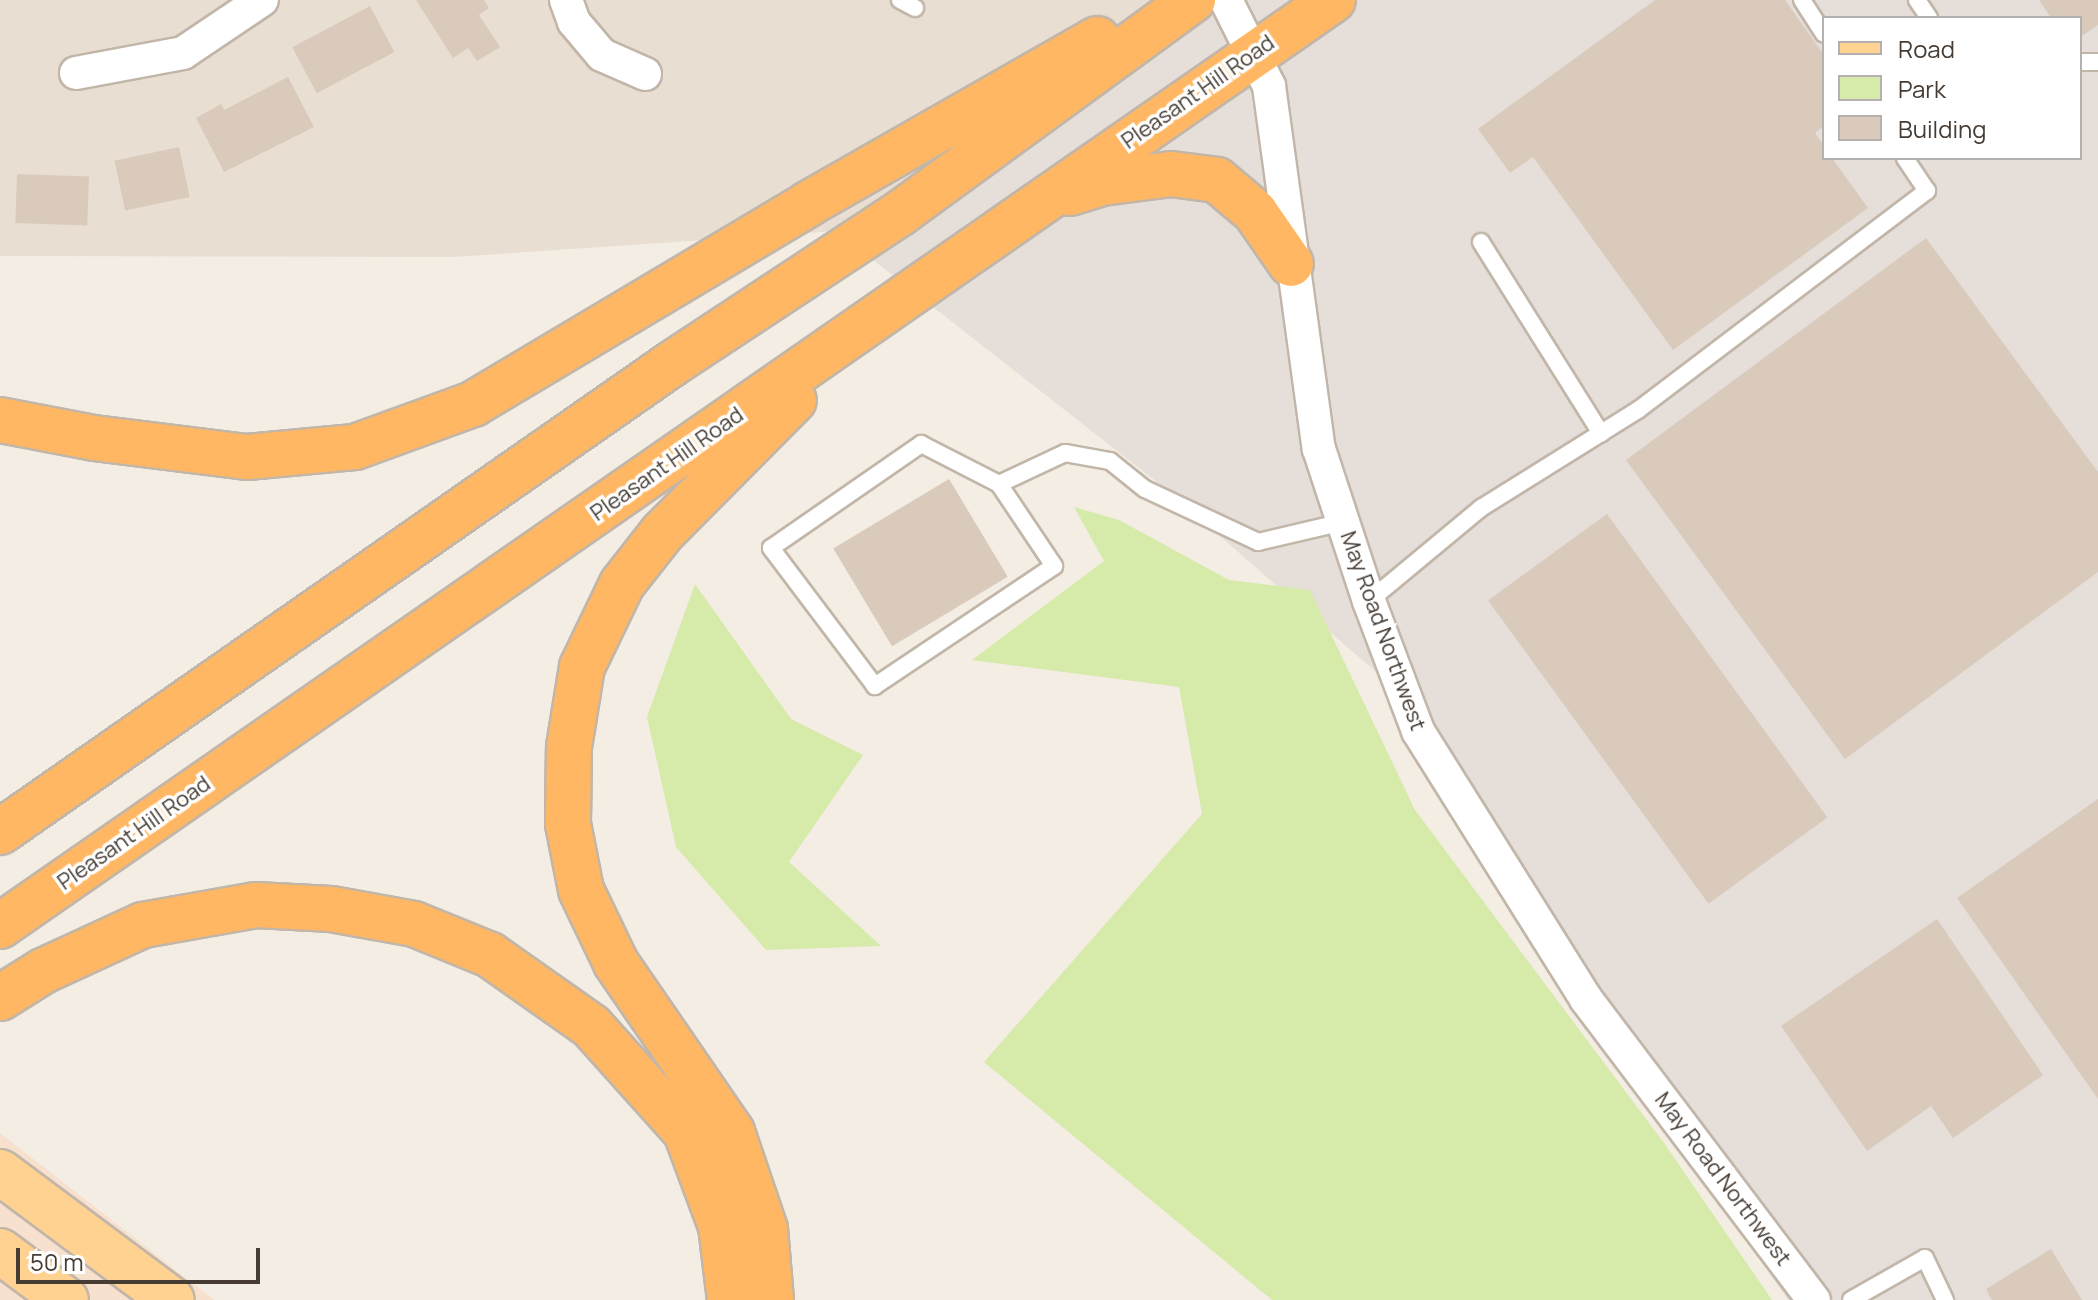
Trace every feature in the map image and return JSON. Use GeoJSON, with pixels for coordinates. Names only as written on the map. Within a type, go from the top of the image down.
{"type":"FeatureCollection","features":[{"type":"Feature","properties":{"kind":"highway"},"geometry":{"type":"LineString","coordinates":[[0,420],[94,438],[247,457],[355,447],[473,404],[1161,0]]}},
{"type":"Feature","properties":{"kind":"highway"},"geometry":{"type":"LineString","coordinates":[[0,832],[673,363],[899,214],[1193,0]]}},
{"type":"Feature","properties":{"kind":"highway","name":"Pleasant Hill Road"},"geometry":{"type":"LineString","coordinates":[[0,926],[872,321],[1252,53],[1333,0]]}},
{"type":"Feature","properties":{"kind":"highway"},"geometry":{"type":"LineString","coordinates":[[1037,204],[1102,183],[1171,174],[1217,180],[1255,212],[1291,264]]}},
{"type":"Feature","properties":{"kind":"highway"},"geometry":{"type":"LineString","coordinates":[[771,1300],[765,1229],[732,1132],[616,963],[581,890],[568,824],[569,747],[582,667],[622,584],[662,533],[872,321]]}},
{"type":"Feature","properties":{"kind":"highway"},"geometry":{"type":"LineString","coordinates":[[0,402],[94,438]]}},
{"type":"Feature","properties":{"kind":"highway"},"geometry":{"type":"LineString","coordinates":[[0,998],[43,971],[143,925],[256,905],[331,909],[414,924],[490,955],[591,1026],[686,1132],[721,1226],[730,1300]]}},
{"type":"Feature","properties":{"kind":"highway"},"geometry":{"type":"LineString","coordinates":[[591,1026],[672,1155],[701,1236],[711,1300]]}},
{"type":"Feature","properties":{"kind":"main road"},"geometry":{"type":"LineString","coordinates":[[0,1172],[172,1300]]}},
{"type":"Feature","properties":{"kind":"main road"},"geometry":{"type":"LineString","coordinates":[[0,1251],[65,1300]]}},
{"type":"Feature","properties":{"kind":"street"},"geometry":{"type":"LineString","coordinates":[[76,73],[183,53],[262,0]]}},
{"type":"Feature","properties":{"kind":"street"},"geometry":{"type":"LineString","coordinates":[[566,0],[574,22],[602,55],[645,74]]}},
{"type":"Feature","properties":{"kind":"street","name":"May Road Northwest"},"geometry":{"type":"LineString","coordinates":[[1226,0],[1269,86],[1291,264],[1319,449],[1369,601],[1418,731],[1586,999],[1814,1300]]}},
{"type":"Feature","properties":{"kind":"lane"},"geometry":{"type":"LineString","coordinates":[[1802,0],[1822,31]]}},
{"type":"Feature","properties":{"kind":"lane"},"geometry":{"type":"LineString","coordinates":[[1369,601],[1481,508],[1638,410],[1927,191],[1906,160]]}},
{"type":"Feature","properties":{"kind":"lane"},"geometry":{"type":"LineString","coordinates":[[1481,242],[1601,433]]}},
{"type":"Feature","properties":{"kind":"lane"},"geometry":{"type":"LineString","coordinates":[[921,444],[999,484],[1054,566],[875,686],[771,548],[921,444]]}},
{"type":"Feature","properties":{"kind":"lane"},"geometry":{"type":"LineString","coordinates":[[999,484],[1065,453],[1110,461],[1145,489],[1258,542],[1343,522]]}},
{"type":"Feature","properties":{"kind":"lane"},"geometry":{"type":"LineString","coordinates":[[1851,1300],[1925,1258],[1945,1300]]}},
{"type":"Feature","properties":{"kind":"shaded area"},"geometry":{"type":"Polygon","coordinates":[[[0,0],[1198,0],[836,231],[453,257],[0,256],[0,0]]]}},
{"type":"Feature","properties":{"kind":"shaded area"},"geometry":{"type":"Polygon","coordinates":[[[1198,0],[2098,0],[2098,1300],[1788,1300],[1597,1018],[1383,678],[1167,490],[836,231],[1198,0]]]}},
{"type":"Feature","properties":{"kind":"shaded area"},"geometry":{"type":"Polygon","coordinates":[[[0,1133],[214,1300],[0,1300],[0,1133]]]}},
{"type":"Feature","properties":{"kind":"green space"},"geometry":{"type":"Polygon","coordinates":[[[1074,507],[1119,520],[1229,580],[1310,590],[1415,810],[1664,1143],[1772,1300],[1272,1300],[984,1062],[1202,814],[1179,687],[972,660],[1104,561],[1074,507]]]}},
{"type":"Feature","properties":{"kind":"green space"},"geometry":{"type":"Polygon","coordinates":[[[695,584],[791,719],[863,755],[789,862],[881,946],[766,950],[676,847],[647,717],[695,584]]]}},
{"type":"Feature","properties":{"kind":"building"},"geometry":{"type":"Polygon","coordinates":[[[416,0],[484,0],[489,8],[479,15],[500,47],[477,61],[468,48],[453,58],[416,0]]]}},
{"type":"Feature","properties":{"kind":"building"},"geometry":{"type":"Polygon","coordinates":[[[1655,0],[1785,0],[1822,52],[1822,128],[1815,133],[1822,143],[1822,160],[1833,160],[1868,208],[1673,350],[1533,157],[1510,173],[1478,129],[1655,0]]]}},
{"type":"Feature","properties":{"kind":"building"},"geometry":{"type":"Polygon","coordinates":[[[2039,0],[2098,0],[2098,25],[2082,36],[2082,16],[2050,16],[2039,0]]]}},
{"type":"Feature","properties":{"kind":"building"},"geometry":{"type":"Polygon","coordinates":[[[370,6],[394,52],[317,93],[292,47],[370,6]]]}},
{"type":"Feature","properties":{"kind":"building"},"geometry":{"type":"Polygon","coordinates":[[[288,77],[314,127],[224,172],[196,118],[221,104],[224,110],[288,77]]]}},
{"type":"Feature","properties":{"kind":"building"},"geometry":{"type":"Polygon","coordinates":[[[179,147],[190,197],[125,211],[114,161],[179,147]]]}},
{"type":"Feature","properties":{"kind":"building"},"geometry":{"type":"Polygon","coordinates":[[[17,174],[89,177],[87,225],[15,223],[17,174]]]}},
{"type":"Feature","properties":{"kind":"building"},"geometry":{"type":"Polygon","coordinates":[[[1926,238],[2098,472],[2098,572],[1845,759],[1626,460],[1926,238]]]}},
{"type":"Feature","properties":{"kind":"building"},"geometry":{"type":"Polygon","coordinates":[[[949,479],[1008,577],[892,646],[833,549],[949,479]]]}},
{"type":"Feature","properties":{"kind":"building"},"geometry":{"type":"Polygon","coordinates":[[[1607,514],[1827,817],[1708,904],[1488,600],[1607,514]]]}},
{"type":"Feature","properties":{"kind":"building"},"geometry":{"type":"Polygon","coordinates":[[[2098,799],[2098,1099],[1957,898],[2098,799]]]}},
{"type":"Feature","properties":{"kind":"building"},"geometry":{"type":"Polygon","coordinates":[[[1937,919],[2043,1075],[1953,1138],[1931,1106],[1867,1151],[1781,1026],[1937,919]]]}},
{"type":"Feature","properties":{"kind":"building"},"geometry":{"type":"Polygon","coordinates":[[[2051,1249],[2082,1300],[1992,1300],[1986,1289],[2051,1249]]]}}]}
